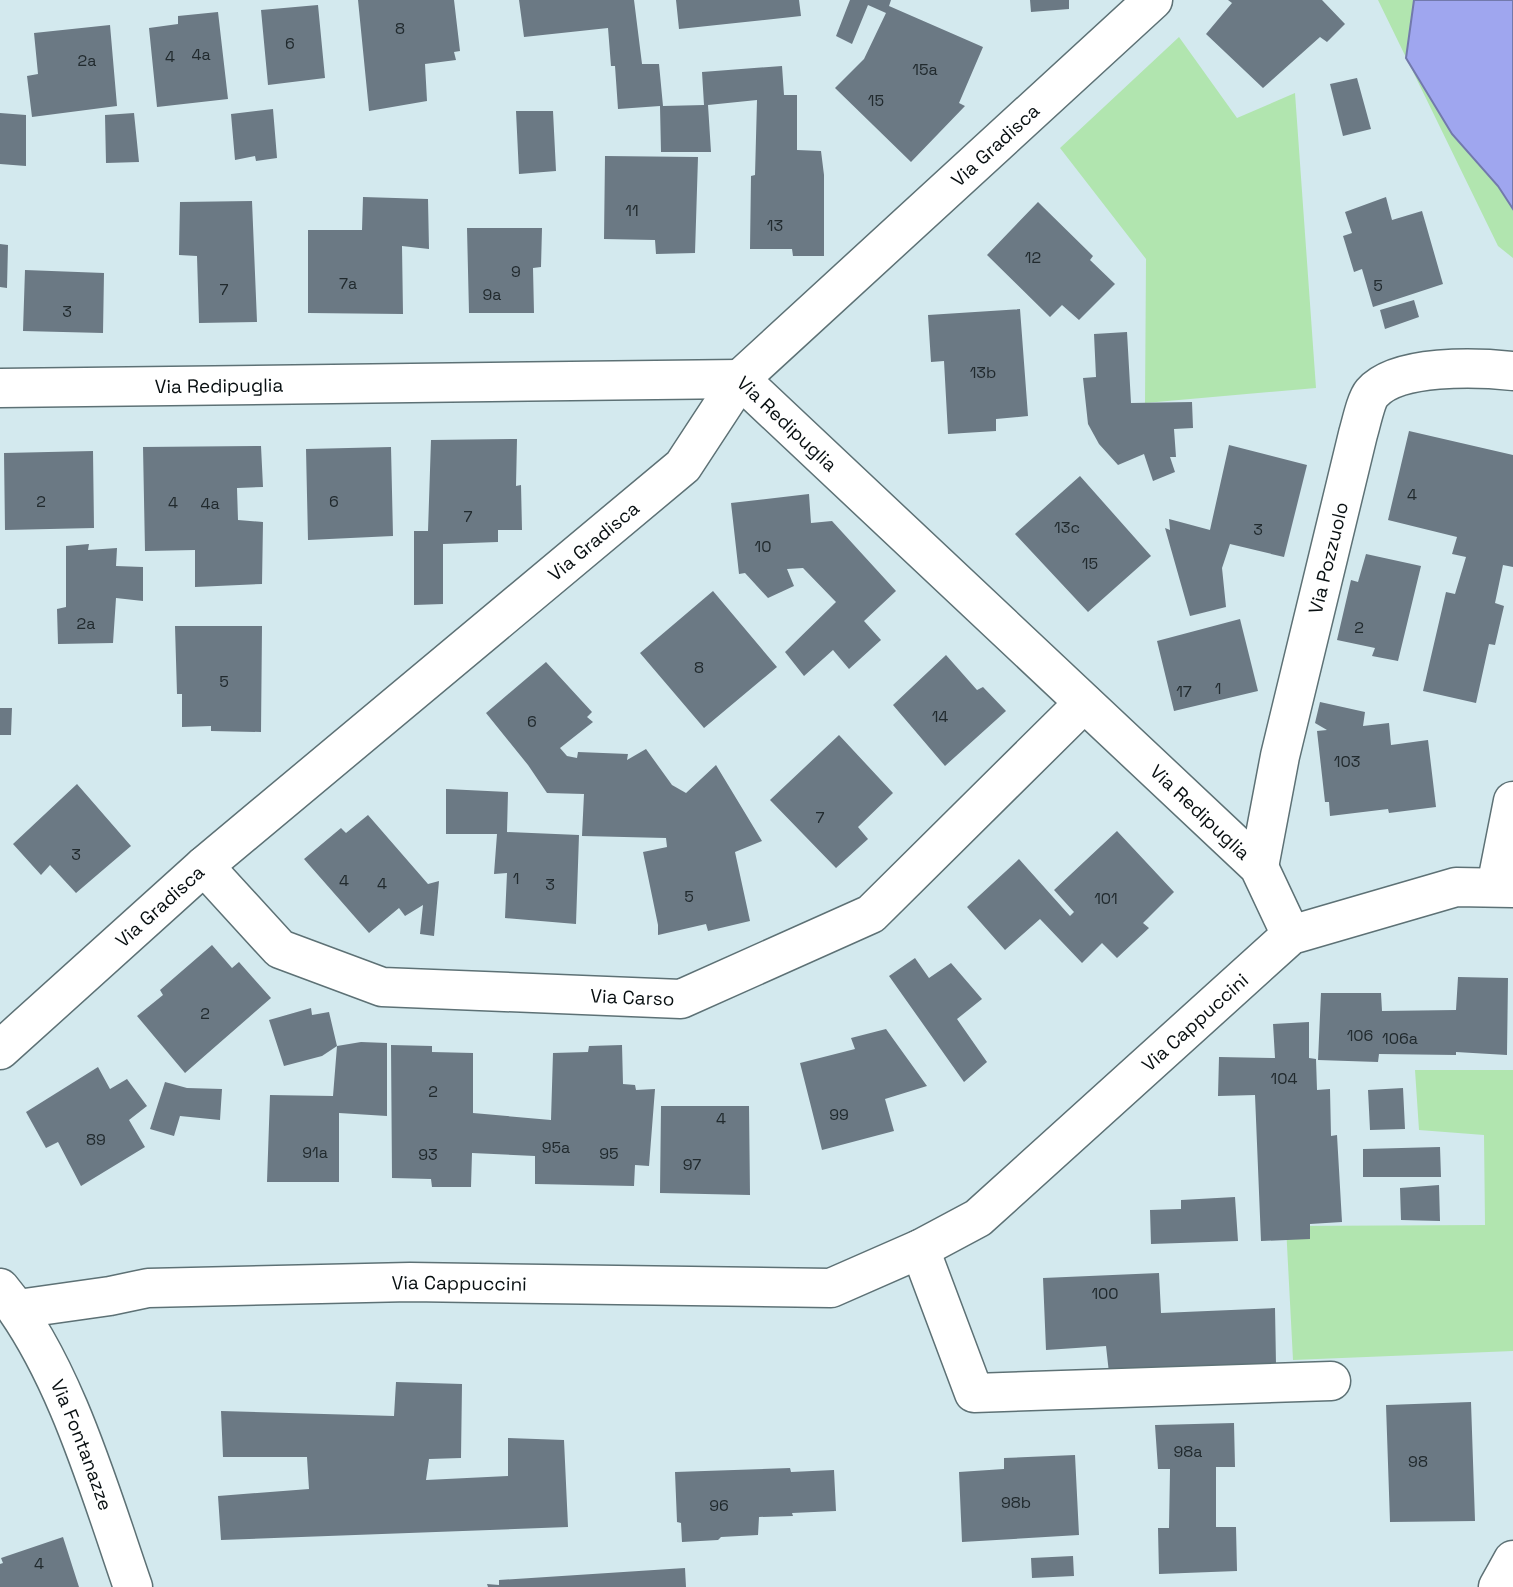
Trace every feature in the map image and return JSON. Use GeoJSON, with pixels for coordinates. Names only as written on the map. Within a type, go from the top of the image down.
{"type":"FeatureCollection","features":[{"type":"Feature","properties":{"kind":"street","name":"Via Gradisca"},"geometry":{"type":"LineString","coordinates":[[0,1050],[204,866],[683,466],[740,379],[1153,0]]}},
{"type":"Feature","properties":{"kind":"street","name":"Via Pozzuolo"},"geometry":{"type":"LineString","coordinates":[[1259,867],[1280,756],[1358,434],[1371,393],[1400,375],[1477,367],[1513,371]]}},
{"type":"Feature","properties":{"kind":"street","name":"Via Redipuglia"},"geometry":{"type":"LineString","coordinates":[[0,388],[740,379],[1259,867],[1291,935]]}},
{"type":"Feature","properties":{"kind":"street","name":"Via Carso"},"geometry":{"type":"LineString","coordinates":[[204,866],[280,949],[382,988],[681,999],[871,914],[1084,703]]}},
{"type":"Feature","properties":{"kind":"street"},"geometry":{"type":"LineString","coordinates":[[1505,887],[1513,801]]}},
{"type":"Feature","properties":{"kind":"street","name":"Via Cappuccini"},"geometry":{"type":"LineString","coordinates":[[9,1298],[110,1296],[148,1288],[410,1282],[831,1288],[920,1249],[978,1218],[1291,935],[1456,887],[1505,887]]}},
{"type":"Feature","properties":{"kind":"street"},"geometry":{"type":"LineString","coordinates":[[920,1249],[974,1393],[1331,1381]]}},
{"type":"Feature","properties":{"kind":"street","name":"Via Fontanazze"},"geometry":{"type":"LineString","coordinates":[[9,1298],[52,1373],[81,1443],[133,1587]]}},
{"type":"Feature","properties":{"kind":"street"},"geometry":{"type":"LineString","coordinates":[[1499,1587],[1513,1560]]}},
{"type":"Feature","properties":{"kind":"green space"},"geometry":{"type":"Polygon","coordinates":[[[1378,0],[1513,0],[1513,258],[1498,246],[1378,0]]]}},
{"type":"Feature","properties":{"kind":"green space"},"geometry":{"type":"Polygon","coordinates":[[[1179,37],[1237,118],[1295,93],[1316,388],[1145,403],[1146,259],[1060,148],[1179,37]]]}},
{"type":"Feature","properties":{"kind":"green space"},"geometry":{"type":"Polygon","coordinates":[[[1415,1070],[1513,1070],[1513,1351],[1293,1360],[1286,1226],[1485,1225],[1484,1135],[1419,1130],[1415,1070]]]}},
{"type":"Feature","properties":{"kind":"water"},"geometry":{"type":"Polygon","coordinates":[[[1414,0],[1513,0],[1513,209],[1498,186],[1452,134],[1406,58],[1414,0]]]}},
{"type":"Feature","properties":{"kind":"building"},"geometry":{"type":"Polygon","coordinates":[[[358,0],[454,0],[460,51],[454,52],[456,60],[425,64],[427,101],[369,111],[358,0]]]}},
{"type":"Feature","properties":{"kind":"building"},"geometry":{"type":"Polygon","coordinates":[[[519,0],[634,0],[642,64],[659,64],[663,106],[704,105],[702,72],[782,66],[784,95],[797,95],[797,150],[821,151],[824,175],[824,256],[793,256],[792,249],[750,249],[751,176],[755,175],[757,100],[708,105],[711,152],[661,152],[660,106],[618,109],[615,66],[611,66],[608,28],[524,37],[519,0]]]}},
{"type":"Feature","properties":{"kind":"building"},"geometry":{"type":"Polygon","coordinates":[[[676,0],[799,0],[801,16],[679,29],[676,0]]]}},
{"type":"Feature","properties":{"kind":"building"},"geometry":{"type":"Polygon","coordinates":[[[850,0],[891,0],[889,6],[983,47],[959,103],[965,106],[911,162],[835,88],[864,59],[886,13],[868,5],[852,44],[836,36],[850,0]]]}},
{"type":"Feature","properties":{"kind":"building"},"geometry":{"type":"Polygon","coordinates":[[[1030,0],[1069,0],[1069,9],[1031,12],[1030,0]]]}},
{"type":"Feature","properties":{"kind":"building"},"geometry":{"type":"Polygon","coordinates":[[[1228,0],[1322,0],[1345,24],[1327,42],[1320,37],[1263,88],[1206,34],[1232,3],[1228,0]]]}},
{"type":"Feature","properties":{"kind":"building"},"geometry":{"type":"Polygon","coordinates":[[[318,5],[325,78],[268,85],[261,10],[318,5]]]}},
{"type":"Feature","properties":{"kind":"building"},"geometry":{"type":"Polygon","coordinates":[[[218,12],[228,99],[157,107],[149,28],[178,24],[178,16],[218,12]]]}},
{"type":"Feature","properties":{"kind":"building"},"geometry":{"type":"Polygon","coordinates":[[[110,25],[117,106],[32,117],[27,76],[38,74],[34,33],[110,25]]]}},
{"type":"Feature","properties":{"kind":"building"},"geometry":{"type":"Polygon","coordinates":[[[1357,78],[1371,129],[1343,136],[1330,84],[1357,78]]]}},
{"type":"Feature","properties":{"kind":"building"},"geometry":{"type":"Polygon","coordinates":[[[273,109],[277,158],[256,161],[255,156],[235,160],[231,114],[273,109]]]}},
{"type":"Feature","properties":{"kind":"building"},"geometry":{"type":"Polygon","coordinates":[[[516,111],[553,111],[556,171],[519,174],[516,111]]]}},
{"type":"Feature","properties":{"kind":"building"},"geometry":{"type":"Polygon","coordinates":[[[0,113],[26,115],[26,166],[0,164],[0,113]]]}},
{"type":"Feature","properties":{"kind":"building"},"geometry":{"type":"Polygon","coordinates":[[[134,113],[139,162],[106,163],[105,115],[134,113]]]}},
{"type":"Feature","properties":{"kind":"building"},"geometry":{"type":"Polygon","coordinates":[[[605,156],[698,157],[695,253],[656,254],[655,240],[604,239],[605,156]]]}},
{"type":"Feature","properties":{"kind":"building"},"geometry":{"type":"Polygon","coordinates":[[[363,197],[428,199],[429,249],[402,246],[403,314],[308,313],[308,230],[362,230],[363,197]]]}},
{"type":"Feature","properties":{"kind":"building"},"geometry":{"type":"Polygon","coordinates":[[[1386,197],[1392,220],[1422,211],[1443,284],[1373,307],[1362,269],[1354,272],[1343,236],[1352,233],[1345,212],[1386,197]]]}},
{"type":"Feature","properties":{"kind":"building"},"geometry":{"type":"Polygon","coordinates":[[[252,201],[257,322],[199,323],[197,256],[179,255],[180,202],[252,201]]]}},
{"type":"Feature","properties":{"kind":"building"},"geometry":{"type":"Polygon","coordinates":[[[1038,202],[1093,256],[1090,260],[1115,284],[1079,320],[1062,305],[1050,317],[987,255],[1038,202]]]}},
{"type":"Feature","properties":{"kind":"building"},"geometry":{"type":"Polygon","coordinates":[[[467,228],[542,228],[541,267],[533,268],[534,313],[469,313],[467,228]]]}},
{"type":"Feature","properties":{"kind":"building"},"geometry":{"type":"Polygon","coordinates":[[[0,244],[8,245],[7,288],[0,287],[0,244]]]}},
{"type":"Feature","properties":{"kind":"building"},"geometry":{"type":"Polygon","coordinates":[[[25,270],[104,273],[103,333],[23,331],[25,270]]]}},
{"type":"Feature","properties":{"kind":"building"},"geometry":{"type":"Polygon","coordinates":[[[1414,300],[1419,317],[1385,329],[1380,310],[1414,300]]]}},
{"type":"Feature","properties":{"kind":"building"},"geometry":{"type":"Polygon","coordinates":[[[1020,309],[1028,416],[996,419],[996,431],[948,434],[944,361],[931,362],[928,315],[1020,309]]]}},
{"type":"Feature","properties":{"kind":"building"},"geometry":{"type":"Polygon","coordinates":[[[1127,332],[1131,403],[1192,402],[1193,428],[1174,429],[1176,457],[1170,457],[1175,472],[1153,481],[1144,454],[1118,465],[1099,444],[1088,424],[1083,378],[1096,377],[1094,334],[1127,332]]]}},
{"type":"Feature","properties":{"kind":"building"},"geometry":{"type":"Polygon","coordinates":[[[1409,431],[1513,455],[1513,567],[1503,565],[1495,603],[1504,606],[1495,645],[1489,644],[1476,703],[1423,691],[1446,592],[1455,594],[1466,557],[1452,554],[1457,537],[1388,520],[1409,431]]]}},
{"type":"Feature","properties":{"kind":"building"},"geometry":{"type":"Polygon","coordinates":[[[517,439],[516,486],[521,485],[522,530],[498,530],[498,542],[443,544],[443,604],[414,605],[414,531],[428,531],[431,440],[517,439]]]}},
{"type":"Feature","properties":{"kind":"building"},"geometry":{"type":"Polygon","coordinates":[[[1229,445],[1307,465],[1284,557],[1230,544],[1222,568],[1226,607],[1190,616],[1165,528],[1170,530],[1169,519],[1210,530],[1229,445]]]}},
{"type":"Feature","properties":{"kind":"building"},"geometry":{"type":"Polygon","coordinates":[[[261,446],[263,487],[237,488],[238,520],[263,522],[262,584],[195,587],[195,550],[145,551],[143,447],[261,446]]]}},
{"type":"Feature","properties":{"kind":"building"},"geometry":{"type":"Polygon","coordinates":[[[391,447],[393,536],[308,540],[306,449],[391,447]]]}},
{"type":"Feature","properties":{"kind":"building"},"geometry":{"type":"Polygon","coordinates":[[[93,451],[94,528],[5,530],[4,453],[93,451]]]}},
{"type":"Feature","properties":{"kind":"building"},"geometry":{"type":"Polygon","coordinates":[[[1080,476],[1151,556],[1088,612],[1015,534],[1080,476]]]}},
{"type":"Feature","properties":{"kind":"building"},"geometry":{"type":"Polygon","coordinates":[[[809,494],[811,523],[832,521],[896,591],[864,621],[881,640],[849,669],[833,650],[804,676],[785,652],[836,602],[803,568],[787,569],[794,586],[768,598],[745,573],[739,574],[731,503],[809,494]]]}},
{"type":"Feature","properties":{"kind":"building"},"geometry":{"type":"Polygon","coordinates":[[[89,544],[88,550],[117,548],[116,566],[143,567],[143,601],[116,598],[113,643],[58,644],[57,609],[66,607],[66,546],[89,544]]]}},
{"type":"Feature","properties":{"kind":"building"},"geometry":{"type":"Polygon","coordinates":[[[1366,554],[1421,566],[1398,661],[1372,656],[1375,648],[1337,640],[1351,580],[1358,582],[1366,554]]]}},
{"type":"Feature","properties":{"kind":"building"},"geometry":{"type":"Polygon","coordinates":[[[713,591],[777,667],[704,728],[640,653],[713,591]]]}},
{"type":"Feature","properties":{"kind":"building"},"geometry":{"type":"Polygon","coordinates":[[[1240,619],[1258,691],[1174,711],[1157,641],[1240,619]]]}},
{"type":"Feature","properties":{"kind":"building"},"geometry":{"type":"Polygon","coordinates":[[[175,626],[262,626],[261,732],[211,731],[211,726],[182,727],[182,694],[177,694],[175,626]]]}},
{"type":"Feature","properties":{"kind":"building"},"geometry":{"type":"Polygon","coordinates":[[[946,655],[977,690],[983,687],[1006,711],[945,766],[893,705],[946,655]]]}},
{"type":"Feature","properties":{"kind":"building"},"geometry":{"type":"Polygon","coordinates":[[[546,662],[592,712],[587,717],[593,722],[560,748],[567,756],[577,758],[578,752],[628,754],[627,760],[646,749],[672,785],[686,793],[716,765],[762,841],[735,852],[750,921],[708,931],[706,924],[658,935],[643,852],[667,847],[666,838],[582,836],[584,794],[547,793],[486,713],[546,662]]]}},
{"type":"Feature","properties":{"kind":"building"},"geometry":{"type":"Polygon","coordinates":[[[1320,702],[1365,712],[1363,726],[1389,723],[1391,745],[1428,740],[1436,807],[1330,816],[1329,802],[1325,802],[1317,731],[1327,730],[1315,723],[1320,702]]]}},
{"type":"Feature","properties":{"kind":"building"},"geometry":{"type":"Polygon","coordinates":[[[0,708],[12,708],[11,735],[0,735],[0,708]]]}},
{"type":"Feature","properties":{"kind":"building"},"geometry":{"type":"Polygon","coordinates":[[[839,735],[893,793],[858,827],[868,839],[836,868],[770,800],[839,735]]]}},
{"type":"Feature","properties":{"kind":"building"},"geometry":{"type":"Polygon","coordinates":[[[77,784],[131,846],[76,893],[50,865],[41,875],[13,844],[77,784]]]}},
{"type":"Feature","properties":{"kind":"building"},"geometry":{"type":"Polygon","coordinates":[[[446,789],[508,792],[507,832],[579,835],[576,924],[505,918],[507,873],[494,874],[497,834],[446,834],[446,789]]]}},
{"type":"Feature","properties":{"kind":"building"},"geometry":{"type":"Polygon","coordinates":[[[368,815],[428,884],[439,881],[434,936],[420,934],[423,905],[405,916],[399,908],[369,933],[304,859],[341,828],[346,833],[368,815]]]}},
{"type":"Feature","properties":{"kind":"building"},"geometry":{"type":"Polygon","coordinates":[[[1117,831],[1174,892],[1143,923],[1149,928],[1117,958],[1102,943],[1082,963],[1040,919],[1005,950],[967,907],[1019,859],[1070,916],[1074,912],[1054,890],[1117,831]]]}},
{"type":"Feature","properties":{"kind":"building"},"geometry":{"type":"Polygon","coordinates":[[[212,945],[232,968],[239,962],[271,998],[185,1073],[137,1016],[163,995],[160,990],[212,945]]]}},
{"type":"Feature","properties":{"kind":"building"},"geometry":{"type":"Polygon","coordinates":[[[915,958],[929,978],[951,963],[982,999],[957,1019],[987,1062],[964,1082],[889,976],[915,958]]]}},
{"type":"Feature","properties":{"kind":"building"},"geometry":{"type":"Polygon","coordinates":[[[1458,977],[1508,978],[1507,1055],[1456,1052],[1456,1055],[1379,1054],[1378,1062],[1318,1060],[1321,993],[1381,993],[1382,1011],[1456,1010],[1458,977]]]}},
{"type":"Feature","properties":{"kind":"building"},"geometry":{"type":"Polygon","coordinates":[[[311,1008],[312,1015],[329,1012],[337,1046],[322,1056],[284,1066],[269,1020],[311,1008]]]}},
{"type":"Feature","properties":{"kind":"building"},"geometry":{"type":"Polygon","coordinates":[[[1309,1022],[1309,1058],[1316,1059],[1317,1090],[1330,1089],[1331,1136],[1337,1135],[1342,1222],[1310,1224],[1310,1239],[1261,1241],[1255,1095],[1218,1096],[1219,1057],[1275,1058],[1273,1024],[1309,1022]]]}},
{"type":"Feature","properties":{"kind":"building"},"geometry":{"type":"Polygon","coordinates":[[[886,1029],[927,1086],[885,1099],[894,1131],[822,1150],[800,1063],[855,1049],[851,1038],[886,1029]]]}},
{"type":"Feature","properties":{"kind":"building"},"geometry":{"type":"Polygon","coordinates":[[[361,1042],[387,1043],[387,1116],[339,1113],[339,1182],[267,1182],[270,1095],[333,1096],[337,1046],[361,1042]]]}},
{"type":"Feature","properties":{"kind":"building"},"geometry":{"type":"Polygon","coordinates":[[[391,1045],[432,1046],[432,1052],[473,1053],[473,1113],[551,1120],[553,1053],[588,1052],[589,1046],[622,1045],[623,1084],[635,1085],[636,1090],[655,1089],[649,1166],[635,1165],[634,1186],[535,1184],[535,1156],[472,1153],[471,1187],[432,1187],[431,1179],[392,1178],[391,1045]]]}},
{"type":"Feature","properties":{"kind":"building"},"geometry":{"type":"Polygon","coordinates":[[[98,1067],[110,1089],[127,1079],[147,1106],[129,1120],[145,1147],[81,1186],[58,1142],[46,1148],[26,1112],[98,1067]]]}},
{"type":"Feature","properties":{"kind":"building"},"geometry":{"type":"Polygon","coordinates":[[[165,1082],[187,1088],[222,1089],[220,1120],[180,1116],[174,1136],[150,1129],[165,1082]]]}},
{"type":"Feature","properties":{"kind":"building"},"geometry":{"type":"Polygon","coordinates":[[[1403,1088],[1405,1129],[1370,1130],[1368,1090],[1403,1088]]]}},
{"type":"Feature","properties":{"kind":"building"},"geometry":{"type":"Polygon","coordinates":[[[661,1106],[749,1106],[750,1195],[660,1193],[661,1106]]]}},
{"type":"Feature","properties":{"kind":"building"},"geometry":{"type":"Polygon","coordinates":[[[1440,1147],[1441,1177],[1363,1177],[1363,1149],[1440,1147]]]}},
{"type":"Feature","properties":{"kind":"building"},"geometry":{"type":"Polygon","coordinates":[[[1439,1185],[1440,1221],[1401,1220],[1400,1188],[1439,1185]]]}},
{"type":"Feature","properties":{"kind":"building"},"geometry":{"type":"Polygon","coordinates":[[[1235,1197],[1238,1241],[1151,1244],[1150,1210],[1181,1209],[1181,1200],[1235,1197]]]}},
{"type":"Feature","properties":{"kind":"building"},"geometry":{"type":"Polygon","coordinates":[[[1159,1273],[1161,1313],[1275,1308],[1276,1365],[1109,1373],[1106,1346],[1046,1350],[1043,1278],[1159,1273]]]}},
{"type":"Feature","properties":{"kind":"building"},"geometry":{"type":"Polygon","coordinates":[[[396,1382],[462,1384],[461,1458],[429,1459],[426,1480],[508,1476],[508,1438],[564,1440],[568,1527],[221,1540],[218,1496],[309,1489],[307,1457],[223,1457],[221,1411],[394,1416],[396,1382]]]}},
{"type":"Feature","properties":{"kind":"building"},"geometry":{"type":"Polygon","coordinates":[[[1471,1402],[1475,1521],[1390,1522],[1386,1405],[1471,1402]]]}},
{"type":"Feature","properties":{"kind":"building"},"geometry":{"type":"Polygon","coordinates":[[[1234,1423],[1235,1467],[1216,1467],[1216,1527],[1236,1527],[1237,1571],[1159,1574],[1158,1528],[1169,1528],[1170,1469],[1158,1469],[1155,1425],[1234,1423]]]}},
{"type":"Feature","properties":{"kind":"building"},"geometry":{"type":"Polygon","coordinates":[[[1075,1455],[1079,1535],[962,1542],[959,1472],[1004,1469],[1004,1458],[1075,1455]]]}},
{"type":"Feature","properties":{"kind":"building"},"geometry":{"type":"Polygon","coordinates":[[[790,1468],[791,1472],[834,1470],[836,1511],[759,1517],[758,1535],[682,1542],[681,1523],[677,1522],[675,1472],[790,1468]]]}},
{"type":"Feature","properties":{"kind":"building"},"geometry":{"type":"Polygon","coordinates":[[[63,1537],[79,1587],[0,1587],[0,1564],[3,1563],[1,1558],[63,1537]]]}},
{"type":"Feature","properties":{"kind":"building"},"geometry":{"type":"Polygon","coordinates":[[[1073,1556],[1074,1576],[1032,1578],[1031,1558],[1073,1556]]]}},
{"type":"Feature","properties":{"kind":"building"},"geometry":{"type":"Polygon","coordinates":[[[685,1568],[686,1587],[488,1587],[487,1584],[499,1585],[499,1580],[685,1568]]]}}]}
